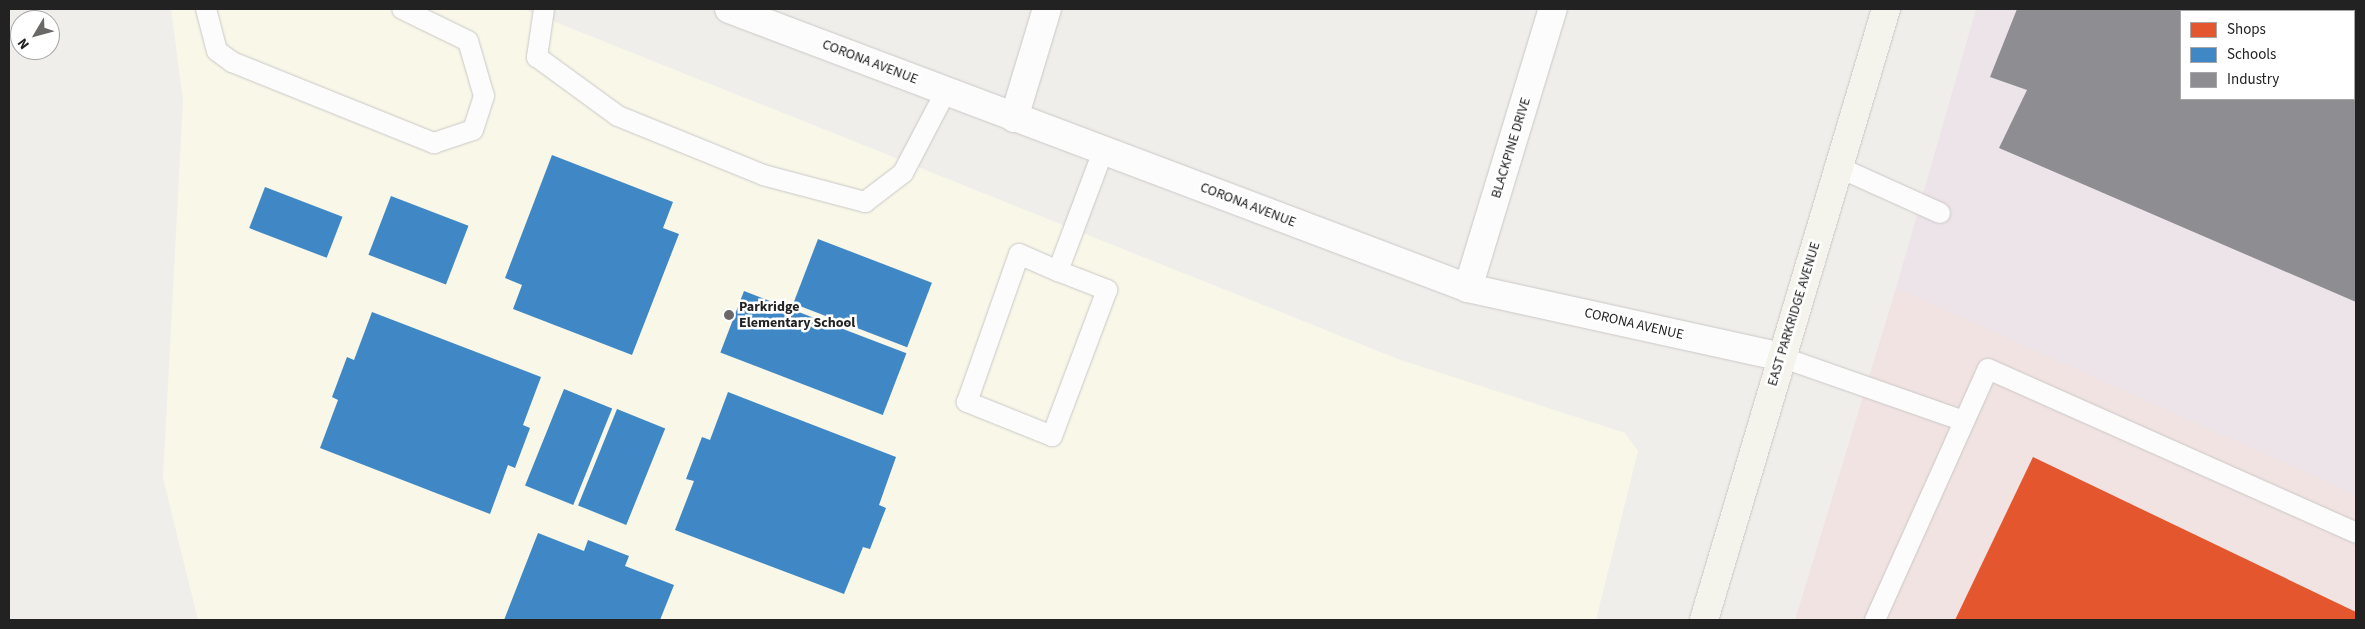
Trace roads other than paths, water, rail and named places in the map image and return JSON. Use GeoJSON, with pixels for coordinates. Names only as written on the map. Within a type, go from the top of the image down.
{"type":"FeatureCollection","features":[{"type":"Feature","properties":{"kind":"main road","name":"EAST PARKRIDGE AVENUE"},"geometry":{"type":"LineString","coordinates":[[1704,620],[1886,9]]}},
{"type":"Feature","properties":{"kind":"street","name":"CORONA AVENUE"},"geometry":{"type":"LineString","coordinates":[[729,9],[1468,288],[1781,357]]}},
{"type":"Feature","properties":{"kind":"street"},"geometry":{"type":"LineString","coordinates":[[1014,118],[1047,9]]}},
{"type":"Feature","properties":{"kind":"street","name":"BLACKPINE DRIVE"},"geometry":{"type":"LineString","coordinates":[[1468,288],[1554,9]]}},
{"type":"Feature","properties":{"kind":"lane"},"geometry":{"type":"LineString","coordinates":[[206,9],[217,51],[232,62],[434,143],[473,130],[484,96],[468,41],[402,9]]}},
{"type":"Feature","properties":{"kind":"lane"},"geometry":{"type":"LineString","coordinates":[[544,9],[537,57],[618,116],[763,175],[865,202],[903,173],[946,91]]}},
{"type":"Feature","properties":{"kind":"lane"},"geometry":{"type":"LineString","coordinates":[[1058,271],[1104,151]]}},
{"type":"Feature","properties":{"kind":"lane"},"geometry":{"type":"LineString","coordinates":[[1838,167],[1940,213]]}},
{"type":"Feature","properties":{"kind":"lane"},"geometry":{"type":"LineString","coordinates":[[1019,254],[1058,271],[1108,290],[1052,436],[967,402],[1019,254]]}},
{"type":"Feature","properties":{"kind":"lane"},"geometry":{"type":"LineString","coordinates":[[1781,357],[1964,421]]}},
{"type":"Feature","properties":{"kind":"lane"},"geometry":{"type":"LineString","coordinates":[[1876,620],[1988,369],[2356,533]]}},
{"type":"Feature","properties":{"kind":"place","name":"Parkridge Elementary School"},"geometry":{"type":"Point","coordinates":[729,315]}}]}
